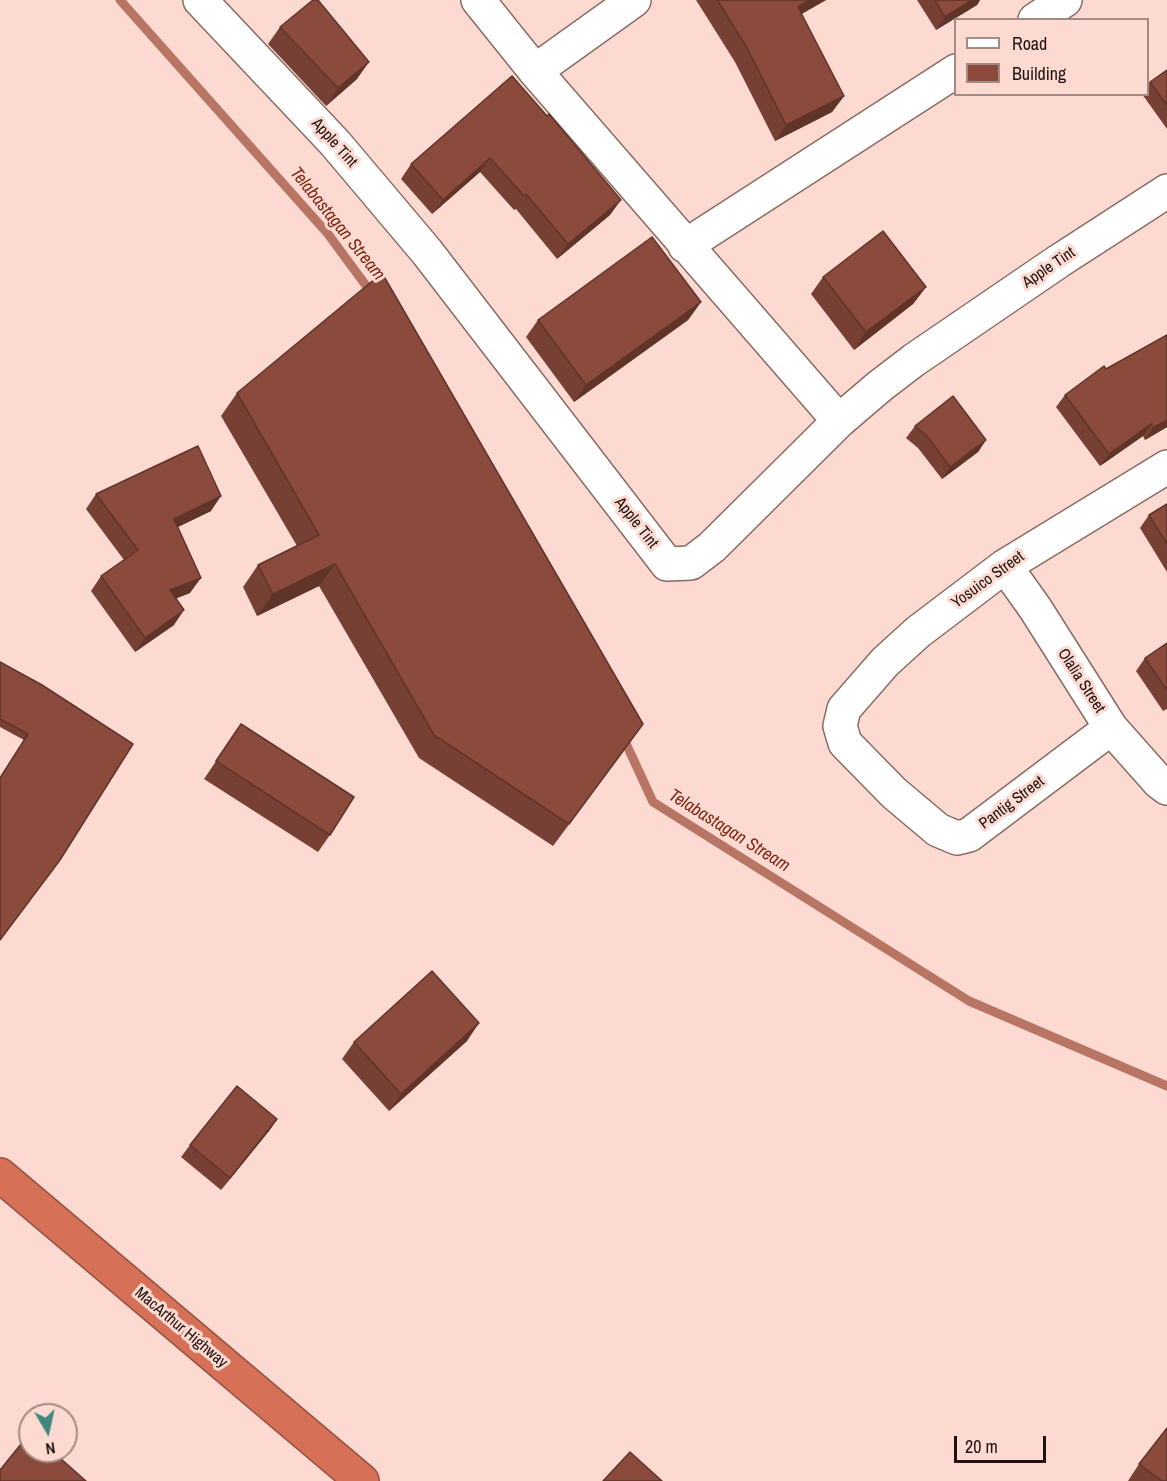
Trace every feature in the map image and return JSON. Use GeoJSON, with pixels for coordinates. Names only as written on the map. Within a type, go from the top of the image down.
{"type":"FeatureCollection","features":[{"type":"Feature","properties":{"kind":"highway","name":"MacArthur Highway"},"geometry":{"type":"LineString","coordinates":[[0,1175],[362,1481]]}},
{"type":"Feature","properties":{"kind":"street","name":"Apple Tint"},"geometry":{"type":"LineString","coordinates":[[200,0],[335,143],[428,252],[667,564],[691,563],[712,547],[839,421],[914,360],[1167,191]]}},
{"type":"Feature","properties":{"kind":"street"},"geometry":{"type":"LineString","coordinates":[[478,0],[535,71],[685,246],[839,421]]}},
{"type":"Feature","properties":{"kind":"street"},"geometry":{"type":"LineString","coordinates":[[535,71],[634,0]]}},
{"type":"Feature","properties":{"kind":"street"},"geometry":{"type":"LineString","coordinates":[[1038,18],[1065,0]]}},
{"type":"Feature","properties":{"kind":"street"},"geometry":{"type":"LineString","coordinates":[[685,246],[954,72]]}},
{"type":"Feature","properties":{"kind":"street","name":"Yosuico Street"},"geometry":{"type":"LineString","coordinates":[[840,726],[844,709],[885,662],[918,632],[1005,566],[1167,467]]}},
{"type":"Feature","properties":{"kind":"street","name":"Olalia Street"},"geometry":{"type":"LineString","coordinates":[[1005,566],[1035,608],[1111,728],[1167,788]]}},
{"type":"Feature","properties":{"kind":"street","name":"Pantig Street"},"geometry":{"type":"LineString","coordinates":[[840,726],[845,742],[894,793],[938,830],[957,838],[969,835],[1111,728]]}},
{"type":"Feature","properties":{"kind":"building"},"geometry":{"type":"Polygon","coordinates":[[[313,0],[318,0],[369,62],[338,88],[280,27],[313,0]]]}},
{"type":"Feature","properties":{"kind":"building"},"geometry":{"type":"Polygon","coordinates":[[[717,0],[810,0],[798,7],[844,96],[786,125],[746,46],[717,0]]]}},
{"type":"Feature","properties":{"kind":"building"},"geometry":{"type":"Polygon","coordinates":[[[935,0],[972,0],[945,17],[935,0]]]}},
{"type":"Feature","properties":{"kind":"building"},"geometry":{"type":"Polygon","coordinates":[[[1167,70],[1167,105],[1150,82],[1167,70]]]}},
{"type":"Feature","properties":{"kind":"building"},"geometry":{"type":"Polygon","coordinates":[[[512,76],[547,116],[549,114],[621,200],[568,244],[526,194],[524,196],[490,158],[443,200],[411,164],[512,76]]]}},
{"type":"Feature","properties":{"kind":"building"},"geometry":{"type":"Polygon","coordinates":[[[883,231],[926,287],[866,332],[823,277],[883,231]]]}},
{"type":"Feature","properties":{"kind":"building"},"geometry":{"type":"Polygon","coordinates":[[[652,237],[701,302],[586,385],[538,320],[652,237]]]}},
{"type":"Feature","properties":{"kind":"building"},"geometry":{"type":"Polygon","coordinates":[[[382,273],[643,724],[569,824],[434,735],[335,564],[273,594],[258,565],[319,535],[237,393],[382,273]]]}},
{"type":"Feature","properties":{"kind":"building"},"geometry":{"type":"Polygon","coordinates":[[[1167,335],[1167,420],[1153,428],[1151,424],[1109,454],[1065,395],[1104,366],[1106,369],[1167,335]]]}},
{"type":"Feature","properties":{"kind":"building"},"geometry":{"type":"Polygon","coordinates":[[[953,396],[986,440],[950,467],[927,436],[915,426],[953,396]]]}},
{"type":"Feature","properties":{"kind":"building"},"geometry":{"type":"Polygon","coordinates":[[[198,446],[221,496],[174,519],[201,578],[170,590],[184,610],[145,638],[101,576],[138,550],[96,494],[198,446]]]}},
{"type":"Feature","properties":{"kind":"building"},"geometry":{"type":"Polygon","coordinates":[[[1167,504],[1167,544],[1149,515],[1167,504]]]}},
{"type":"Feature","properties":{"kind":"building"},"geometry":{"type":"Polygon","coordinates":[[[1167,643],[1167,690],[1145,658],[1167,643]]]}},
{"type":"Feature","properties":{"kind":"building"},"geometry":{"type":"Polygon","coordinates":[[[0,662],[42,685],[133,744],[60,860],[0,940],[0,778],[28,734],[0,719],[0,662]]]}},
{"type":"Feature","properties":{"kind":"building"},"geometry":{"type":"Polygon","coordinates":[[[241,724],[354,797],[330,835],[216,761],[241,724]]]}},
{"type":"Feature","properties":{"kind":"building"},"geometry":{"type":"Polygon","coordinates":[[[432,971],[479,1023],[401,1094],[354,1042],[432,971]]]}},
{"type":"Feature","properties":{"kind":"building"},"geometry":{"type":"Polygon","coordinates":[[[237,1086],[277,1119],[230,1178],[190,1145],[237,1086]]]}},
{"type":"Feature","properties":{"kind":"building"},"geometry":{"type":"Polygon","coordinates":[[[1167,1428],[1167,1481],[1162,1481],[1139,1464],[1167,1428]]]}},
{"type":"Feature","properties":{"kind":"building"},"geometry":{"type":"Polygon","coordinates":[[[18,1448],[18,1463],[66,1463],[86,1481],[0,1481],[0,1470],[18,1448]]]}},
{"type":"Feature","properties":{"kind":"building"},"geometry":{"type":"Polygon","coordinates":[[[630,1452],[662,1481],[603,1481],[630,1452]]]}},
{"type":"Feature","properties":{"kind":"waterway","name":"Telabastagan Stream"},"geometry":{"type":"LineString","coordinates":[[120,0],[328,234],[373,295]]}},
{"type":"Feature","properties":{"kind":"waterway","name":"Telabastagan Stream"},"geometry":{"type":"LineString","coordinates":[[623,737],[653,802],[969,1001],[1167,1086]]}}]}
